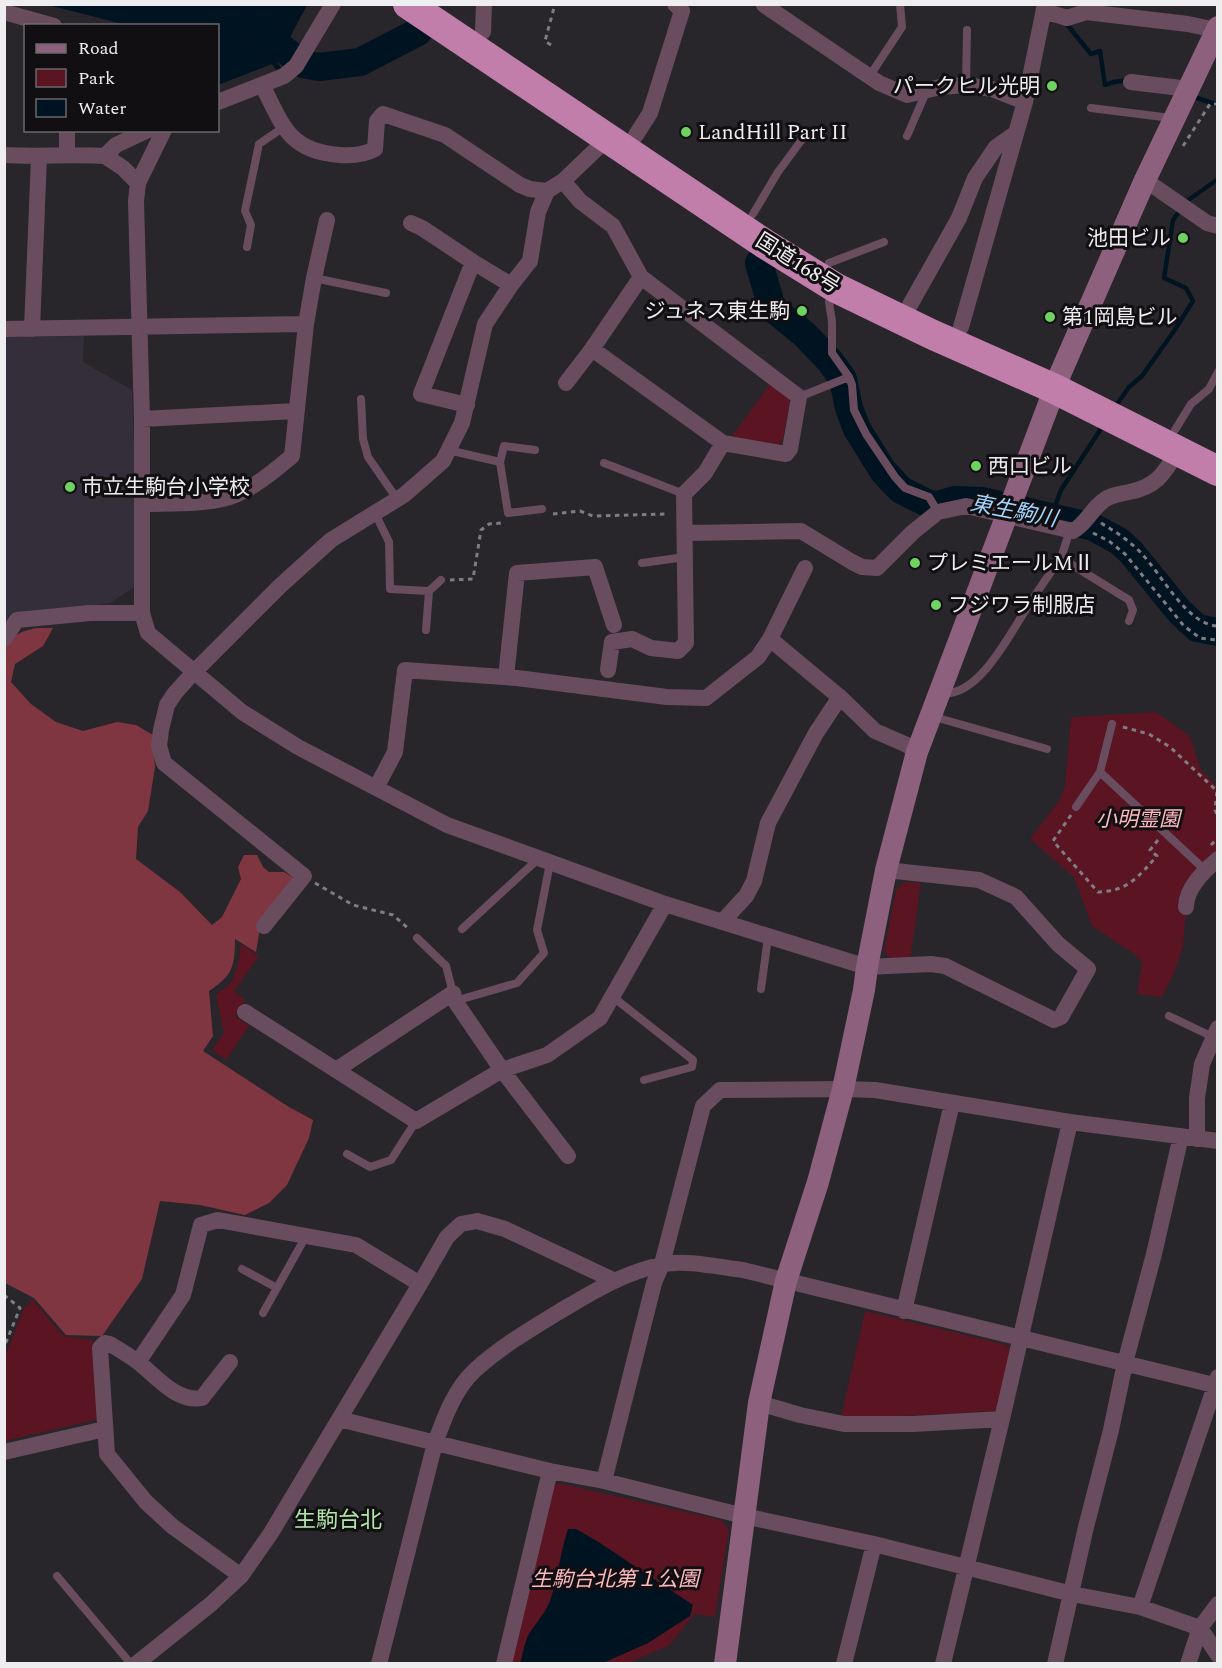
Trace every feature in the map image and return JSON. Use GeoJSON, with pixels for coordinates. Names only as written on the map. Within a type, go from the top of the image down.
{"type":"FeatureCollection","features":[{"type":"Feature","properties":{"kind":"highway","name":"国道168号"},"geometry":{"type":"LineString","coordinates":[[408,4],[622,136],[753,213],[867,285],[961,327],[1176,441],[1218,471]]}},
{"type":"Feature","properties":{"kind":"highway","name":"国道168号"},"geometry":{"type":"LineString","coordinates":[[440,4],[483,18],[622,136],[765,244],[836,288],[931,334],[1058,380]]}},
{"type":"Feature","properties":{"kind":"highway","name":"国道168号"},"geometry":{"type":"LineString","coordinates":[[1176,441],[1218,452]]}},
{"type":"Feature","properties":{"kind":"street"},"geometry":{"type":"LineString","coordinates":[[219,102],[284,76],[296,66],[333,4]]}},
{"type":"Feature","properties":{"kind":"street"},"geometry":{"type":"LineString","coordinates":[[264,926],[304,876],[164,763],[159,746],[167,705],[194,672],[280,586],[331,540],[397,500],[443,461],[462,423],[485,324],[530,261],[538,212],[547,191],[650,113],[682,11],[675,4]]}},
{"type":"Feature","properties":{"kind":"street"},"geometry":{"type":"LineString","coordinates":[[764,4],[869,77],[907,94],[966,85],[992,89],[1025,102]]}},
{"type":"Feature","properties":{"kind":"street"},"geometry":{"type":"LineString","coordinates":[[725,1664],[759,1403],[786,1281],[818,1182],[843,1089],[886,870],[917,752],[1058,380],[1145,180],[1217,29],[1086,12],[1067,18],[1045,8],[1025,102],[961,327]]}},
{"type":"Feature","properties":{"kind":"street"},"geometry":{"type":"LineString","coordinates":[[4,12],[47,24]]}},
{"type":"Feature","properties":{"kind":"street"},"geometry":{"type":"LineString","coordinates":[[1131,82],[1189,89]]}},
{"type":"Feature","properties":{"kind":"street"},"geometry":{"type":"LineString","coordinates":[[262,85],[284,128],[305,148],[321,153],[350,156],[375,149],[377,121],[383,114],[445,135],[520,185],[547,191]]}},
{"type":"Feature","properties":{"kind":"street"},"geometry":{"type":"LineString","coordinates":[[67,132],[67,154]]}},
{"type":"Feature","properties":{"kind":"street"},"geometry":{"type":"LineString","coordinates":[[105,156],[116,145],[144,132]]}},
{"type":"Feature","properties":{"kind":"street"},"geometry":{"type":"LineString","coordinates":[[163,132],[138,183],[136,201],[142,419],[142,614],[148,633],[242,712],[269,730],[447,825],[665,904],[867,968],[931,964],[945,966],[1054,1020],[1061,1017],[1088,969],[1058,944],[1016,897],[978,880],[886,870]]}},
{"type":"Feature","properties":{"kind":"street"},"geometry":{"type":"LineString","coordinates":[[910,305],[959,218],[975,178],[996,147],[1016,133]]}},
{"type":"Feature","properties":{"kind":"street"},"geometry":{"type":"LineString","coordinates":[[4,155],[105,156],[123,168],[138,183]]}},
{"type":"Feature","properties":{"kind":"street"},"geometry":{"type":"LineString","coordinates":[[32,329],[39,157]]}},
{"type":"Feature","properties":{"kind":"street"},"geometry":{"type":"LineString","coordinates":[[1145,180],[1207,223],[1218,226]]}},
{"type":"Feature","properties":{"kind":"street"},"geometry":{"type":"LineString","coordinates":[[563,181],[580,201],[613,226],[640,277],[799,397],[790,449],[786,454],[723,443],[592,349]]}},
{"type":"Feature","properties":{"kind":"street"},"geometry":{"type":"LineString","coordinates":[[142,504],[206,501],[230,496],[257,483],[292,456],[306,324],[327,220]]}},
{"type":"Feature","properties":{"kind":"street"},"geometry":{"type":"LineString","coordinates":[[411,223],[511,285]]}},
{"type":"Feature","properties":{"kind":"street"},"geometry":{"type":"LineString","coordinates":[[466,405],[421,394],[473,262]]}},
{"type":"Feature","properties":{"kind":"street"},"geometry":{"type":"LineString","coordinates":[[566,383],[592,349],[640,277]]}},
{"type":"Feature","properties":{"kind":"street"},"geometry":{"type":"LineString","coordinates":[[4,329],[306,324]]}},
{"type":"Feature","properties":{"kind":"street"},"geometry":{"type":"LineString","coordinates":[[142,419],[295,411]]}},
{"type":"Feature","properties":{"kind":"street"},"geometry":{"type":"LineString","coordinates":[[686,528],[801,531],[862,567],[877,567],[913,532],[938,512],[966,506],[1007,515],[1080,524],[1110,496],[1139,490],[1159,480],[1176,441]]}},
{"type":"Feature","properties":{"kind":"street"},"geometry":{"type":"LineString","coordinates":[[608,670],[612,642],[632,639],[651,648],[678,651],[686,643],[684,494],[705,473],[723,443]]}},
{"type":"Feature","properties":{"kind":"street"},"geometry":{"type":"LineString","coordinates":[[506,677],[517,573],[595,567],[614,625]]}},
{"type":"Feature","properties":{"kind":"street"},"geometry":{"type":"LineString","coordinates":[[376,788],[395,752],[405,670],[506,677],[667,697],[706,698],[758,657],[770,639],[805,568]]}},
{"type":"Feature","properties":{"kind":"street"},"geometry":{"type":"LineString","coordinates":[[4,639],[16,620],[90,613],[142,614]]}},
{"type":"Feature","properties":{"kind":"street"},"geometry":{"type":"LineString","coordinates":[[770,639],[840,697],[875,731],[917,752]]}},
{"type":"Feature","properties":{"kind":"street"},"geometry":{"type":"LineString","coordinates":[[722,922],[746,896],[754,881],[768,823],[816,734],[840,697]]}},
{"type":"Feature","properties":{"kind":"street"},"geometry":{"type":"LineString","coordinates":[[1186,907],[1186,898],[1210,860]]}},
{"type":"Feature","properties":{"kind":"street"},"geometry":{"type":"LineString","coordinates":[[245,1012],[416,1121],[502,1070],[547,1055],[600,1017],[665,904]]}},
{"type":"Feature","properties":{"kind":"street"},"geometry":{"type":"LineString","coordinates":[[336,1070],[454,997],[502,1070],[568,1156]]}},
{"type":"Feature","properties":{"kind":"street"},"geometry":{"type":"LineString","coordinates":[[1055,1664],[1125,1363],[1189,1137],[1202,1064],[1215,1032]]}},
{"type":"Feature","properties":{"kind":"street"},"geometry":{"type":"LineString","coordinates":[[604,1481],[654,1283],[662,1264],[703,1106],[720,1090],[875,1090],[1070,1122],[1218,1142]]}},
{"type":"Feature","properties":{"kind":"street"},"geometry":{"type":"LineString","coordinates":[[904,1311],[952,1103]]}},
{"type":"Feature","properties":{"kind":"street"},"geometry":{"type":"LineString","coordinates":[[943,1664],[1070,1122]]}},
{"type":"Feature","properties":{"kind":"street"},"geometry":{"type":"LineString","coordinates":[[138,1362],[183,1295],[201,1225],[218,1220],[357,1245],[420,1284]]}},
{"type":"Feature","properties":{"kind":"street"},"geometry":{"type":"LineString","coordinates":[[136,1664],[211,1604],[241,1576],[271,1533],[447,1237],[460,1224],[477,1221],[505,1229],[613,1280]]}},
{"type":"Feature","properties":{"kind":"street"},"geometry":{"type":"LineString","coordinates":[[379,1664],[435,1443],[459,1390],[473,1372],[523,1334],[613,1280],[662,1264],[696,1264],[743,1270],[904,1311],[1217,1383],[1140,1607]]}},
{"type":"Feature","properties":{"kind":"street"},"geometry":{"type":"LineString","coordinates":[[230,1362],[202,1398],[193,1400],[168,1389],[138,1362],[110,1344],[105,1343],[100,1348],[107,1454],[146,1502],[172,1526],[241,1576]]}},
{"type":"Feature","properties":{"kind":"street"},"geometry":{"type":"LineString","coordinates":[[759,1403],[800,1415],[844,1424],[913,1424],[1002,1419]]}},
{"type":"Feature","properties":{"kind":"street"},"geometry":{"type":"LineString","coordinates":[[339,1419],[550,1471],[604,1481],[744,1516],[874,1544],[1072,1594],[1140,1607],[1200,1628],[1218,1654]]}},
{"type":"Feature","properties":{"kind":"street"},"geometry":{"type":"LineString","coordinates":[[4,1452],[105,1429]]}},
{"type":"Feature","properties":{"kind":"street"},"geometry":{"type":"LineString","coordinates":[[504,1664],[550,1471]]}},
{"type":"Feature","properties":{"kind":"street"},"geometry":{"type":"LineString","coordinates":[[844,1664],[874,1544]]}},
{"type":"Feature","properties":{"kind":"street"},"geometry":{"type":"LineString","coordinates":[[1188,1664],[1200,1628],[1218,1604]]}},
{"type":"Feature","properties":{"kind":"lane"},"geometry":{"type":"LineString","coordinates":[[869,77],[902,27],[900,4]]}},
{"type":"Feature","properties":{"kind":"lane"},"geometry":{"type":"LineString","coordinates":[[966,85],[967,30]]}},
{"type":"Feature","properties":{"kind":"lane"},"geometry":{"type":"LineString","coordinates":[[907,136],[927,90]]}},
{"type":"Feature","properties":{"kind":"lane"},"geometry":{"type":"LineString","coordinates":[[1091,108],[1175,119]]}},
{"type":"Feature","properties":{"kind":"lane"},"geometry":{"type":"LineString","coordinates":[[247,247],[251,225],[245,211],[259,144],[284,128]]}},
{"type":"Feature","properties":{"kind":"lane"},"geometry":{"type":"LineString","coordinates":[[753,213],[778,172],[806,134]]}},
{"type":"Feature","properties":{"kind":"lane"},"geometry":{"type":"LineString","coordinates":[[829,263],[884,242]]}},
{"type":"Feature","properties":{"kind":"lane"},"geometry":{"type":"LineString","coordinates":[[314,278],[386,293]]}},
{"type":"Feature","properties":{"kind":"lane"},"geometry":{"type":"LineString","coordinates":[[829,302],[832,322],[832,353],[849,377],[854,410],[866,434],[905,488],[929,497],[938,512]]}},
{"type":"Feature","properties":{"kind":"lane"},"geometry":{"type":"LineString","coordinates":[[1176,441],[1191,404],[1209,389],[1218,372]]}},
{"type":"Feature","properties":{"kind":"lane"},"geometry":{"type":"LineString","coordinates":[[799,397],[849,377]]}},
{"type":"Feature","properties":{"kind":"lane"},"geometry":{"type":"LineString","coordinates":[[361,399],[363,439],[368,457],[397,500]]}},
{"type":"Feature","properties":{"kind":"lane"},"geometry":{"type":"LineString","coordinates":[[535,450],[504,446],[500,462],[509,517],[545,512]]}},
{"type":"Feature","properties":{"kind":"lane"},"geometry":{"type":"LineString","coordinates":[[448,450],[500,462]]}},
{"type":"Feature","properties":{"kind":"lane"},"geometry":{"type":"LineString","coordinates":[[604,463],[684,494]]}},
{"type":"Feature","properties":{"kind":"lane"},"geometry":{"type":"LineString","coordinates":[[375,513],[389,542],[390,589],[429,591]]}},
{"type":"Feature","properties":{"kind":"lane"},"geometry":{"type":"LineString","coordinates":[[940,692],[951,694],[968,685],[1002,650],[1020,617],[1061,558],[1080,524]]}},
{"type":"Feature","properties":{"kind":"lane"},"geometry":{"type":"LineString","coordinates":[[642,563],[685,557]]}},
{"type":"Feature","properties":{"kind":"lane"},"geometry":{"type":"LineString","coordinates":[[1061,558],[1129,600],[1132,610],[1129,621]]}},
{"type":"Feature","properties":{"kind":"lane"},"geometry":{"type":"LineString","coordinates":[[426,630],[429,591],[441,580]]}},
{"type":"Feature","properties":{"kind":"lane"},"geometry":{"type":"LineString","coordinates":[[931,716],[1047,750]]}},
{"type":"Feature","properties":{"kind":"lane"},"geometry":{"type":"LineString","coordinates":[[1076,807],[1100,772],[1112,724]]}},
{"type":"Feature","properties":{"kind":"lane"},"geometry":{"type":"LineString","coordinates":[[1100,772],[1165,832],[1210,860]]}},
{"type":"Feature","properties":{"kind":"lane"},"geometry":{"type":"LineString","coordinates":[[462,929],[544,861]]}},
{"type":"Feature","properties":{"kind":"lane"},"geometry":{"type":"LineString","coordinates":[[417,938],[446,966],[454,997],[517,983],[544,954],[537,930],[544,861]]}},
{"type":"Feature","properties":{"kind":"lane"},"geometry":{"type":"LineString","coordinates":[[761,989],[768,937]]}},
{"type":"Feature","properties":{"kind":"lane"},"geometry":{"type":"LineString","coordinates":[[613,997],[693,1060],[692,1066],[644,1080]]}},
{"type":"Feature","properties":{"kind":"lane"},"geometry":{"type":"LineString","coordinates":[[1169,1016],[1215,1032]]}},
{"type":"Feature","properties":{"kind":"lane"},"geometry":{"type":"LineString","coordinates":[[347,1154],[370,1167],[392,1160],[416,1121]]}},
{"type":"Feature","properties":{"kind":"lane"},"geometry":{"type":"LineString","coordinates":[[263,1313],[306,1236]]}},
{"type":"Feature","properties":{"kind":"lane"},"geometry":{"type":"LineString","coordinates":[[242,1269],[277,1288]]}},
{"type":"Feature","properties":{"kind":"lane"},"geometry":{"type":"LineString","coordinates":[[57,1576],[131,1664]]}},
{"type":"Feature","properties":{"kind":"path"},"geometry":{"type":"LineString","coordinates":[[551,45],[545,41],[555,4]]}},
{"type":"Feature","properties":{"kind":"path"},"geometry":{"type":"LineString","coordinates":[[1180,149],[1210,104],[1218,104]]}},
{"type":"Feature","properties":{"kind":"path"},"geometry":{"type":"LineString","coordinates":[[545,512],[580,511],[601,516],[673,514],[686,528]]}},
{"type":"Feature","properties":{"kind":"path"},"geometry":{"type":"LineString","coordinates":[[441,580],[473,579],[481,530],[489,524],[509,517]]}},
{"type":"Feature","properties":{"kind":"path"},"geometry":{"type":"LineString","coordinates":[[1080,524],[1120,534],[1142,554],[1194,617],[1206,625],[1218,626]]}},
{"type":"Feature","properties":{"kind":"path"},"geometry":{"type":"LineString","coordinates":[[1080,524],[1125,554],[1173,614],[1193,633],[1200,638],[1218,640]]}},
{"type":"Feature","properties":{"kind":"path"},"geometry":{"type":"LineString","coordinates":[[1112,724],[1149,734],[1170,747],[1217,791],[1215,810],[1218,816]]}},
{"type":"Feature","properties":{"kind":"path"},"geometry":{"type":"LineString","coordinates":[[1076,807],[1053,840],[1098,892],[1115,891],[1138,877],[1157,856],[1150,850],[1165,832]]}},
{"type":"Feature","properties":{"kind":"path"},"geometry":{"type":"LineString","coordinates":[[1210,860],[1218,838]]}},
{"type":"Feature","properties":{"kind":"path"},"geometry":{"type":"LineString","coordinates":[[304,876],[353,905],[393,915],[417,938]]}},
{"type":"Feature","properties":{"kind":"path"},"geometry":{"type":"LineString","coordinates":[[4,1295],[20,1308],[4,1347]]}},
{"type":"Feature","properties":{"kind":"shaded area","name":"市立生駒台小学校"},"geometry":{"type":"Polygon","coordinates":[[[84,336],[83,362],[132,390],[139,584],[110,603],[20,614],[5,627],[5,337],[84,336]]]}},
{"type":"Feature","properties":{"kind":"shaded area"},"geometry":{"type":"Polygon","coordinates":[[[37,628],[53,628],[43,646],[15,664],[11,682],[31,704],[56,722],[83,731],[117,722],[136,725],[153,735],[155,767],[148,811],[138,827],[136,859],[180,892],[212,925],[222,917],[241,879],[238,867],[244,855],[257,855],[263,867],[269,872],[284,872],[296,879],[261,922],[256,952],[235,939],[231,970],[209,991],[213,1036],[203,1051],[313,1120],[309,1138],[287,1185],[269,1203],[245,1215],[200,1205],[160,1201],[142,1279],[102,1336],[66,1335],[34,1298],[5,1283],[5,649],[18,634],[37,628]]]}},
{"type":"Feature","properties":{"kind":"green space"},"geometry":{"type":"Polygon","coordinates":[[[771,383],[790,399],[783,439],[778,446],[732,436],[771,383]]]}},
{"type":"Feature","properties":{"kind":"green space","name":"小明霊園"},"geometry":{"type":"Polygon","coordinates":[[[1156,712],[1190,736],[1200,768],[1217,787],[1217,852],[1186,913],[1183,946],[1162,997],[1137,994],[1142,962],[1134,954],[1092,926],[1074,877],[1030,839],[1059,801],[1065,786],[1071,717],[1156,712]]]}},
{"type":"Feature","properties":{"kind":"green space"},"geometry":{"type":"Polygon","coordinates":[[[905,882],[921,883],[910,960],[893,961],[884,952],[896,890],[905,882]]]}},
{"type":"Feature","properties":{"kind":"green space"},"geometry":{"type":"Polygon","coordinates":[[[241,944],[259,956],[234,991],[245,1000],[235,1016],[249,1026],[226,1060],[212,1050],[224,1033],[216,995],[232,982],[241,944]]]}},
{"type":"Feature","properties":{"kind":"green space"},"geometry":{"type":"Polygon","coordinates":[[[33,1300],[63,1336],[93,1340],[99,1419],[5,1441],[4,1359],[24,1308],[33,1300]]]}},
{"type":"Feature","properties":{"kind":"green space"},"geometry":{"type":"Polygon","coordinates":[[[865,1311],[1007,1345],[1012,1351],[998,1408],[993,1411],[841,1417],[865,1311]]]}},
{"type":"Feature","properties":{"kind":"green space","name":"生駒台北第１公園"},"geometry":{"type":"Polygon","coordinates":[[[558,1483],[721,1520],[729,1529],[715,1617],[694,1614],[670,1645],[628,1663],[510,1664],[552,1488],[558,1483]]]}},
{"type":"Feature","properties":{"kind":"water"},"geometry":{"type":"Polygon","coordinates":[[[48,5],[307,5],[277,62],[281,68],[276,70],[272,64],[219,85],[219,24],[123,24],[48,5]]]}},
{"type":"Feature","properties":{"kind":"water"},"geometry":{"type":"Polygon","coordinates":[[[568,1529],[576,1529],[597,1541],[693,1605],[690,1616],[648,1643],[603,1663],[520,1663],[528,1635],[550,1601],[568,1529]]]}},
{"type":"Feature","properties":{"kind":"waterway"},"geometry":{"type":"LineString","coordinates":[[1065,22],[1091,54],[1100,51],[1105,85],[1128,80]]}},
{"type":"Feature","properties":{"kind":"waterway","name":"東生駒川"},"geometry":{"type":"LineString","coordinates":[[252,25],[303,64],[319,67],[360,62],[418,32]]}},
{"type":"Feature","properties":{"kind":"waterway"},"geometry":{"type":"LineString","coordinates":[[1191,96],[1218,105]]}},
{"type":"Feature","properties":{"kind":"waterway"},"geometry":{"type":"LineString","coordinates":[[1115,407],[1129,387],[1142,376],[1193,301],[1186,288],[1164,278],[1173,220],[1187,201],[1218,179]]}},
{"type":"Feature","properties":{"kind":"waterway","name":"東生駒川"},"geometry":{"type":"LineString","coordinates":[[759,263],[772,308],[804,334],[830,361],[843,379],[849,408],[857,429],[883,471],[901,490],[929,504],[938,505],[954,500],[983,501],[1093,527],[1119,541],[1131,552],[1179,611],[1197,628],[1218,632]]}},
{"type":"Feature","properties":{"kind":"waterway"},"geometry":{"type":"LineString","coordinates":[[1051,517],[1061,490],[1104,424]]}},
{"type":"Feature","properties":{"kind":"place","name":"パークヒル光明"},"geometry":{"type":"Point","coordinates":[1052,86]}},
{"type":"Feature","properties":{"kind":"place","name":"LandHill Part II"},"geometry":{"type":"Point","coordinates":[686,132]}},
{"type":"Feature","properties":{"kind":"place","name":"池田ビル"},"geometry":{"type":"Point","coordinates":[1183,238]}},
{"type":"Feature","properties":{"kind":"place","name":"ジュネス東生駒"},"geometry":{"type":"Point","coordinates":[802,311]}},
{"type":"Feature","properties":{"kind":"place","name":"第1岡島ビル"},"geometry":{"type":"Point","coordinates":[1050,317]}},
{"type":"Feature","properties":{"kind":"place","name":"西口ビル"},"geometry":{"type":"Point","coordinates":[976,466]}},
{"type":"Feature","properties":{"kind":"place","name":"市立生駒台小学校"},"geometry":{"type":"Point","coordinates":[70,487]}},
{"type":"Feature","properties":{"kind":"place","name":"プレミエールMⅡ"},"geometry":{"type":"Point","coordinates":[915,563]}},
{"type":"Feature","properties":{"kind":"place","name":"フジワラ制服店"},"geometry":{"type":"Point","coordinates":[936,605]}},
{"type":"Feature","properties":{"kind":"district","name":"生駒台北"},"geometry":{"type":"Point","coordinates":[338,1519]}}]}
